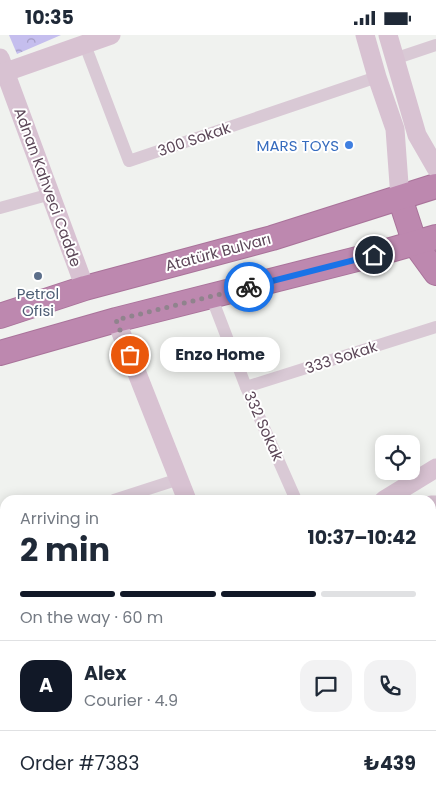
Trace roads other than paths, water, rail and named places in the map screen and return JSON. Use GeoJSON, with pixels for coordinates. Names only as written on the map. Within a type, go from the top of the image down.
{"type":"FeatureCollection","features":[{"type":"Feature","properties":{"kind":"highway","name":"Atatürk Bulvarı"},"geometry":{"type":"LineString","coordinates":[[0,316],[86,288],[272,238],[436,186]]}},
{"type":"Feature","properties":{"kind":"highway"},"geometry":{"type":"LineString","coordinates":[[400,198],[425,240],[436,273]]}},
{"type":"Feature","properties":{"kind":"highway"},"geometry":{"type":"LineString","coordinates":[[0,353],[116,320],[425,240]]}},
{"type":"Feature","properties":{"kind":"street"},"geometry":{"type":"LineString","coordinates":[[2,68],[85,45],[111,35]]}},
{"type":"Feature","properties":{"kind":"street"},"geometry":{"type":"LineString","coordinates":[[365,35],[377,77],[396,129],[400,198]]}},
{"type":"Feature","properties":{"kind":"street"},"geometry":{"type":"LineString","coordinates":[[388,35],[416,135],[436,168]]}},
{"type":"Feature","properties":{"kind":"street","name":"300 Sokak"},"geometry":{"type":"LineString","coordinates":[[85,45],[129,161],[377,77]]}},
{"type":"Feature","properties":{"kind":"street"},"geometry":{"type":"LineString","coordinates":[[394,59],[436,45]]}},
{"type":"Feature","properties":{"kind":"street","name":"Adnan Kahveci Cadde"},"geometry":{"type":"LineString","coordinates":[[2,68],[86,288]]}},
{"type":"Feature","properties":{"kind":"street"},"geometry":{"type":"LineString","coordinates":[[0,208],[51,194]]}},
{"type":"Feature","properties":{"kind":"street","name":"332 Sokak"},"geometry":{"type":"LineString","coordinates":[[210,297],[246,387],[294,495]]}},
{"type":"Feature","properties":{"kind":"street"},"geometry":{"type":"LineString","coordinates":[[116,320],[185,495]]}},
{"type":"Feature","properties":{"kind":"street","name":"333 Sokak"},"geometry":{"type":"LineString","coordinates":[[246,387],[436,327]]}},
{"type":"Feature","properties":{"kind":"street"},"geometry":{"type":"LineString","coordinates":[[392,495],[436,468]]}},
{"type":"Feature","properties":{"kind":"street"},"geometry":{"type":"LineString","coordinates":[[129,495],[179,479]]}},
{"type":"Feature","properties":{"kind":"place","name":"MARS TOYS"},"geometry":{"type":"Point","coordinates":[349,145]}},
{"type":"Feature","properties":{"kind":"place","name":"Petrol Ofisi"},"geometry":{"type":"Point","coordinates":[38,276]}},
{"type":"Feature","properties":{"kind":"place","name":"Enzo Home"},"geometry":{"type":"Point","coordinates":[130,355]}}]}
